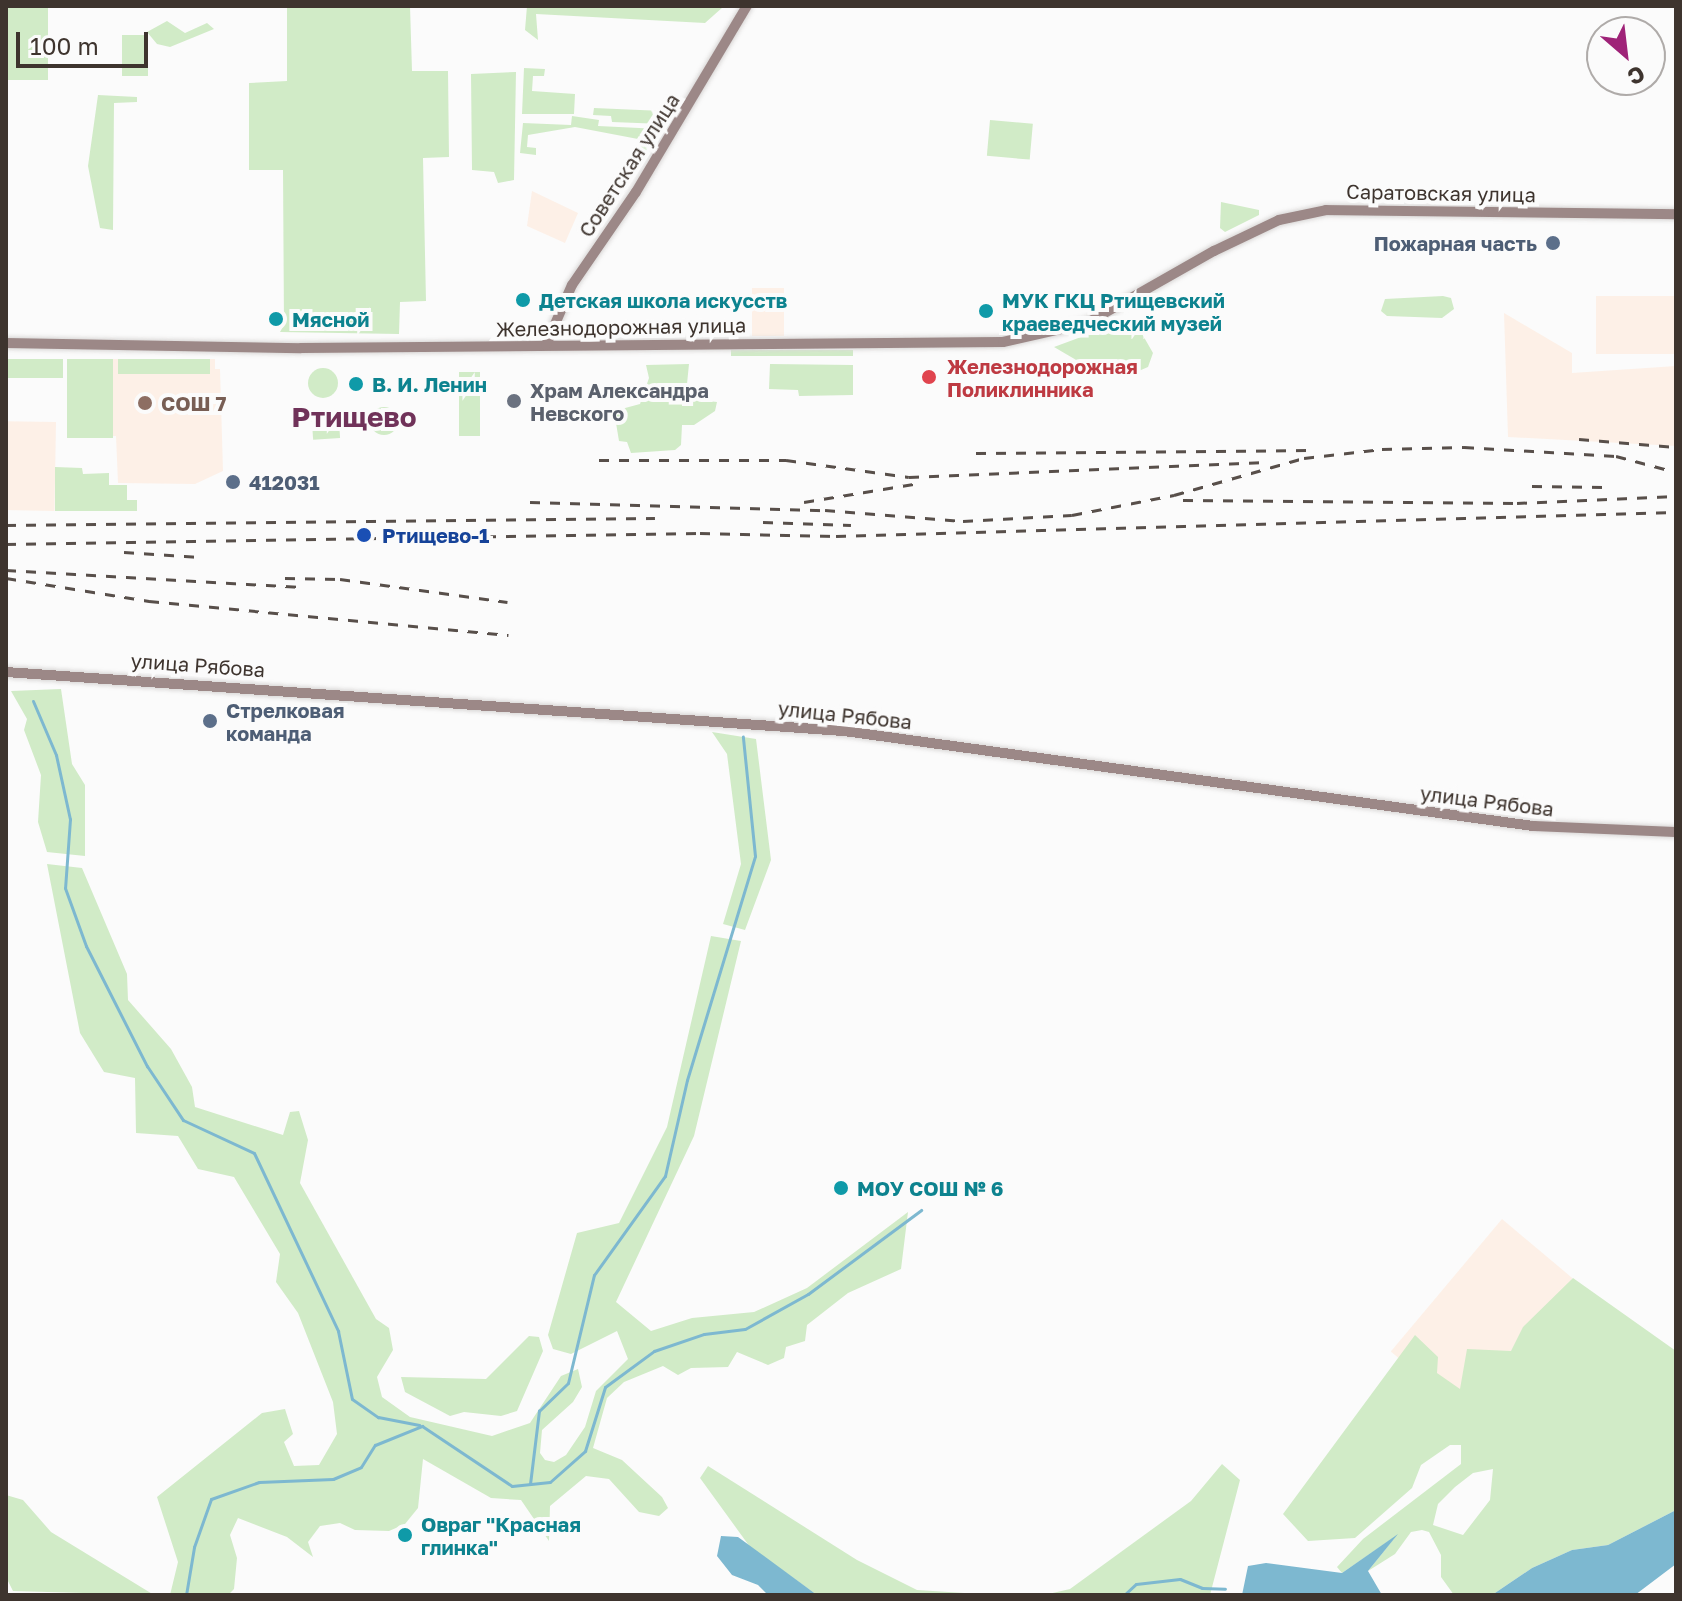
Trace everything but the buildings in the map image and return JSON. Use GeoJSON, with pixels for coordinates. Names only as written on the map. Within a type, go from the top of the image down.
{"type":"FeatureCollection","features":[{"type":"Feature","properties":{"kind":"street","name":"Советская улица"},"geometry":{"type":"LineString","coordinates":[[546,345],[572,285],[636,192],[747,6]]}},
{"type":"Feature","properties":{"kind":"street","name":"Саратовская улица"},"geometry":{"type":"LineString","coordinates":[[1214,251],[1279,220],[1326,210],[1676,214]]}},
{"type":"Feature","properties":{"kind":"street","name":"Железнодорожная улица"},"geometry":{"type":"LineString","coordinates":[[6,343],[546,345],[1003,342],[1087,323],[1214,251]]}},
{"type":"Feature","properties":{"kind":"street","name":"улица Рябова"},"geometry":{"type":"LineString","coordinates":[[6,672],[844,731],[1533,826],[1676,832]]}},
{"type":"Feature","properties":{"kind":"shaded area"},"geometry":{"type":"Polygon","coordinates":[[[532,191],[578,213],[565,243],[527,226],[532,191]]]}},
{"type":"Feature","properties":{"kind":"shaded area"},"geometry":{"type":"Polygon","coordinates":[[[752,288],[784,288],[784,336],[752,336],[752,288]]]}},
{"type":"Feature","properties":{"kind":"shaded area"},"geometry":{"type":"Polygon","coordinates":[[[1596,296],[1676,296],[1676,354],[1596,354],[1596,296]]]}},
{"type":"Feature","properties":{"kind":"shaded area"},"geometry":{"type":"Polygon","coordinates":[[[1504,313],[1572,353],[1572,373],[1676,366],[1676,446],[1508,437],[1504,313]]]}},
{"type":"Feature","properties":{"kind":"shaded area","name":"СОШ 7"},"geometry":{"type":"Polygon","coordinates":[[[67,359],[215,359],[215,369],[220,369],[223,471],[195,484],[118,483],[116,436],[71,438],[67,359]]]}},
{"type":"Feature","properties":{"kind":"shaded area"},"geometry":{"type":"Polygon","coordinates":[[[6,421],[56,422],[54,511],[6,510],[6,421]]]}},
{"type":"Feature","properties":{"kind":"shaded area"},"geometry":{"type":"Polygon","coordinates":[[[1502,1219],[1572,1278],[1461,1411],[1391,1352],[1502,1219]]]}},
{"type":"Feature","properties":{"kind":"green space"},"geometry":{"type":"Polygon","coordinates":[[[6,6],[48,6],[48,80],[6,80],[6,6]]]}},
{"type":"Feature","properties":{"kind":"green space"},"geometry":{"type":"Polygon","coordinates":[[[287,6],[410,6],[412,71],[448,71],[449,157],[423,158],[426,301],[400,302],[399,334],[280,332],[284,325],[283,170],[249,170],[249,83],[287,81],[287,6]]]}},
{"type":"Feature","properties":{"kind":"green space"},"geometry":{"type":"Polygon","coordinates":[[[527,6],[723,7],[705,23],[536,14],[538,40],[525,30],[527,6]]]}},
{"type":"Feature","properties":{"kind":"green space"},"geometry":{"type":"Polygon","coordinates":[[[167,21],[185,33],[207,23],[214,29],[170,47],[157,44],[147,32],[167,21]]]}},
{"type":"Feature","properties":{"kind":"green space"},"geometry":{"type":"Polygon","coordinates":[[[122,35],[148,35],[148,76],[122,76],[122,35]]]}},
{"type":"Feature","properties":{"kind":"green space"},"geometry":{"type":"Polygon","coordinates":[[[524,68],[545,69],[544,76],[533,76],[532,91],[575,94],[574,114],[522,114],[524,68]]]}},
{"type":"Feature","properties":{"kind":"green space"},"geometry":{"type":"Polygon","coordinates":[[[516,72],[514,180],[498,183],[494,172],[472,170],[471,74],[516,72]]]}},
{"type":"Feature","properties":{"kind":"green space"},"geometry":{"type":"Polygon","coordinates":[[[98,95],[137,97],[137,102],[114,103],[113,230],[100,228],[88,166],[98,95]]]}},
{"type":"Feature","properties":{"kind":"green space"},"geometry":{"type":"Polygon","coordinates":[[[594,108],[663,111],[667,115],[663,124],[612,122],[611,116],[593,115],[594,108]]]}},
{"type":"Feature","properties":{"kind":"green space"},"geometry":{"type":"Polygon","coordinates":[[[572,116],[599,120],[598,126],[660,129],[644,154],[639,153],[638,139],[575,127],[528,135],[527,147],[536,148],[536,155],[520,153],[523,123],[571,125],[572,116]]]}},
{"type":"Feature","properties":{"kind":"green space"},"geometry":{"type":"Polygon","coordinates":[[[990,120],[1033,124],[1030,160],[987,156],[990,120]]]}},
{"type":"Feature","properties":{"kind":"green space"},"geometry":{"type":"Polygon","coordinates":[[[1221,202],[1259,210],[1259,215],[1225,232],[1220,228],[1221,202]]]}},
{"type":"Feature","properties":{"kind":"green space"},"geometry":{"type":"Polygon","coordinates":[[[1451,298],[1454,309],[1442,318],[1387,316],[1381,311],[1385,299],[1451,298]]]}},
{"type":"Feature","properties":{"kind":"green space"},"geometry":{"type":"Polygon","coordinates":[[[1100,330],[1141,332],[1153,353],[1148,367],[1134,373],[1116,368],[1095,371],[1054,347],[1100,330]]]}},
{"type":"Feature","properties":{"kind":"green space"},"geometry":{"type":"Polygon","coordinates":[[[731,350],[853,350],[853,356],[731,356],[731,350]]]}},
{"type":"Feature","properties":{"kind":"green space"},"geometry":{"type":"Polygon","coordinates":[[[6,359],[63,359],[63,378],[6,378],[6,359]]]}},
{"type":"Feature","properties":{"kind":"green space"},"geometry":{"type":"Polygon","coordinates":[[[67,359],[113,359],[113,438],[67,438],[67,359]]]}},
{"type":"Feature","properties":{"kind":"green space"},"geometry":{"type":"Polygon","coordinates":[[[118,359],[210,359],[210,374],[118,374],[118,359]]]}},
{"type":"Feature","properties":{"kind":"green space"},"geometry":{"type":"Polygon","coordinates":[[[689,364],[687,384],[673,383],[671,397],[717,402],[715,411],[694,425],[682,425],[681,445],[675,450],[631,453],[627,442],[619,441],[614,411],[640,404],[649,378],[646,365],[689,364]]]}},
{"type":"Feature","properties":{"kind":"green space"},"geometry":{"type":"Polygon","coordinates":[[[770,364],[853,365],[853,395],[799,396],[798,390],[769,389],[770,364]]]}},
{"type":"Feature","properties":{"kind":"green space"},"geometry":{"type":"Polygon","coordinates":[[[323,368],[334,372],[338,383],[334,394],[323,398],[312,394],[308,383],[312,372],[323,368]]]}},
{"type":"Feature","properties":{"kind":"green space"},"geometry":{"type":"Polygon","coordinates":[[[459,372],[480,372],[480,436],[459,436],[459,372]]]}},
{"type":"Feature","properties":{"kind":"green space"},"geometry":{"type":"Polygon","coordinates":[[[384,407],[394,411],[398,421],[394,431],[384,435],[374,431],[370,421],[374,411],[384,407]]]}},
{"type":"Feature","properties":{"kind":"green space"},"geometry":{"type":"Polygon","coordinates":[[[338,408],[340,438],[313,440],[311,410],[338,408]]]}},
{"type":"Feature","properties":{"kind":"green space"},"geometry":{"type":"Polygon","coordinates":[[[55,467],[82,468],[83,474],[109,473],[109,485],[127,485],[127,500],[137,500],[137,511],[55,511],[55,467]]]}},
{"type":"Feature","properties":{"kind":"green space"},"geometry":{"type":"Polygon","coordinates":[[[61,689],[72,764],[85,785],[85,856],[47,852],[38,822],[41,775],[24,730],[27,719],[11,691],[61,689]]]}},
{"type":"Feature","properties":{"kind":"green space"},"geometry":{"type":"Polygon","coordinates":[[[712,732],[756,739],[771,860],[745,930],[723,924],[741,864],[727,754],[712,732]]]}},
{"type":"Feature","properties":{"kind":"green space"},"geometry":{"type":"Polygon","coordinates":[[[47,864],[82,868],[127,974],[128,1000],[171,1049],[192,1087],[195,1107],[283,1135],[290,1112],[299,1111],[308,1140],[300,1183],[376,1319],[389,1328],[393,1350],[377,1377],[382,1397],[410,1417],[492,1436],[530,1423],[561,1376],[578,1369],[582,1387],[573,1402],[542,1430],[540,1453],[545,1460],[554,1462],[566,1455],[585,1427],[596,1391],[628,1359],[617,1331],[571,1354],[553,1349],[548,1335],[577,1233],[619,1223],[667,1127],[711,936],[741,941],[694,1136],[616,1302],[651,1331],[692,1318],[754,1312],[807,1288],[908,1212],[901,1269],[848,1293],[807,1325],[805,1341],[786,1347],[784,1358],[768,1365],[737,1352],[728,1367],[691,1368],[678,1375],[663,1366],[624,1382],[607,1398],[593,1448],[622,1460],[662,1497],[668,1508],[659,1516],[639,1512],[609,1479],[586,1476],[550,1506],[549,1541],[521,1500],[491,1498],[423,1459],[418,1508],[405,1524],[389,1531],[355,1530],[340,1523],[320,1526],[308,1542],[313,1557],[287,1537],[238,1518],[230,1535],[237,1558],[234,1589],[228,1595],[170,1595],[178,1562],[157,1497],[262,1413],[285,1409],[293,1434],[284,1442],[294,1466],[319,1465],[337,1434],[333,1402],[298,1313],[276,1282],[280,1254],[234,1177],[198,1169],[178,1136],[136,1133],[135,1078],[104,1072],[80,1033],[47,864]]]}},
{"type":"Feature","properties":{"kind":"green space"},"geometry":{"type":"Polygon","coordinates":[[[1573,1278],[1676,1351],[1676,1510],[1608,1545],[1572,1550],[1532,1568],[1492,1595],[1454,1595],[1441,1577],[1441,1555],[1429,1532],[1422,1530],[1411,1532],[1395,1554],[1368,1571],[1396,1536],[1342,1573],[1337,1567],[1363,1539],[1461,1464],[1461,1445],[1450,1445],[1421,1465],[1412,1488],[1355,1538],[1308,1541],[1283,1514],[1415,1335],[1438,1357],[1437,1373],[1460,1389],[1467,1349],[1511,1351],[1523,1327],[1573,1278]],[[1493,1469],[1473,1473],[1438,1504],[1433,1525],[1463,1535],[1490,1500],[1493,1469]]]}},
{"type":"Feature","properties":{"kind":"green space"},"geometry":{"type":"Polygon","coordinates":[[[529,1336],[539,1337],[543,1351],[517,1411],[501,1416],[464,1412],[450,1416],[405,1392],[401,1377],[486,1379],[529,1336]]]}},
{"type":"Feature","properties":{"kind":"green space"},"geometry":{"type":"Polygon","coordinates":[[[1222,1464],[1240,1480],[1210,1595],[1044,1595],[1070,1589],[1191,1501],[1222,1464]]]}},
{"type":"Feature","properties":{"kind":"green space"},"geometry":{"type":"Polygon","coordinates":[[[708,1466],[857,1560],[917,1590],[996,1595],[817,1595],[750,1547],[700,1478],[708,1466]]]}},
{"type":"Feature","properties":{"kind":"green space"},"geometry":{"type":"Polygon","coordinates":[[[6,1495],[23,1500],[51,1532],[154,1595],[13,1591],[6,1577],[6,1495]]]}},
{"type":"Feature","properties":{"kind":"water"},"geometry":{"type":"Polygon","coordinates":[[[1676,1510],[1676,1564],[1635,1595],[1492,1595],[1532,1568],[1572,1550],[1608,1545],[1676,1510]]]}},
{"type":"Feature","properties":{"kind":"water"},"geometry":{"type":"Polygon","coordinates":[[[1398,1534],[1368,1571],[1382,1595],[1242,1595],[1248,1566],[1266,1563],[1342,1573],[1398,1534]]]}},
{"type":"Feature","properties":{"kind":"water"},"geometry":{"type":"Polygon","coordinates":[[[721,1536],[738,1537],[817,1595],[768,1595],[758,1585],[732,1575],[717,1556],[721,1536]]]}},
{"type":"Feature","properties":{"kind":"waterway"},"geometry":{"type":"LineString","coordinates":[[33,701],[56,755],[70,819],[65,888],[86,946],[147,1066],[183,1120],[254,1153],[338,1331],[352,1399],[378,1417],[419,1425]]}},
{"type":"Feature","properties":{"kind":"waterway"},"geometry":{"type":"LineString","coordinates":[[530,1484],[539,1411],[568,1383],[594,1275],[665,1176],[687,1080],[755,856],[743,737]]}},
{"type":"Feature","properties":{"kind":"waterway"},"geometry":{"type":"LineString","coordinates":[[186,1595],[194,1547],[211,1499],[259,1482],[333,1479],[361,1467],[375,1445],[422,1426],[512,1486],[550,1482],[585,1451],[605,1387],[654,1351],[704,1334],[745,1329],[808,1294],[921,1210]]}},
{"type":"Feature","properties":{"kind":"waterway"},"geometry":{"type":"LineString","coordinates":[[1124,1595],[1136,1584],[1180,1579],[1202,1588],[1225,1589]]}},
{"type":"Feature","properties":{"kind":"railway"},"geometry":{"type":"LineString","coordinates":[[1579,439],[1676,447]]}},
{"type":"Feature","properties":{"kind":"railway"},"geometry":{"type":"LineString","coordinates":[[530,502],[825,510],[963,521],[1072,515],[1174,495],[1304,458],[1382,449],[1464,447],[1616,456],[1676,472]]}},
{"type":"Feature","properties":{"kind":"railway"},"geometry":{"type":"LineString","coordinates":[[976,453],[1308,450]]}},
{"type":"Feature","properties":{"kind":"railway"},"geometry":{"type":"LineString","coordinates":[[599,460],[786,460],[909,477],[1261,462]]}},
{"type":"Feature","properties":{"kind":"railway"},"geometry":{"type":"LineString","coordinates":[[804,502],[914,484]]}},
{"type":"Feature","properties":{"kind":"railway"},"geometry":{"type":"LineString","coordinates":[[1532,486],[1604,487]]}},
{"type":"Feature","properties":{"kind":"railway"},"geometry":{"type":"LineString","coordinates":[[1183,500],[1517,503],[1676,496]]}},
{"type":"Feature","properties":{"kind":"railway"},"geometry":{"type":"LineString","coordinates":[[6,544],[700,533],[836,536],[1676,512]]}},
{"type":"Feature","properties":{"kind":"railway"},"geometry":{"type":"LineString","coordinates":[[6,525],[655,518]]}},
{"type":"Feature","properties":{"kind":"railway"},"geometry":{"type":"LineString","coordinates":[[763,522],[851,525]]}},
{"type":"Feature","properties":{"kind":"railway"},"geometry":{"type":"LineString","coordinates":[[124,552],[200,557]]}},
{"type":"Feature","properties":{"kind":"railway"},"geometry":{"type":"LineString","coordinates":[[6,570],[298,587]]}},
{"type":"Feature","properties":{"kind":"railway"},"geometry":{"type":"LineString","coordinates":[[6,578],[149,601],[508,635]]}},
{"type":"Feature","properties":{"kind":"railway"},"geometry":{"type":"LineString","coordinates":[[285,578],[340,579],[507,602]]}},
{"type":"Feature","properties":{"kind":"place","name":"Пожарная часть"},"geometry":{"type":"Point","coordinates":[1553,243]}},
{"type":"Feature","properties":{"kind":"place","name":"Детская школа искусств"},"geometry":{"type":"Point","coordinates":[523,300]}},
{"type":"Feature","properties":{"kind":"place","name":"МУК ГКЦ Ртищевский краеведческий музей"},"geometry":{"type":"Point","coordinates":[986,311]}},
{"type":"Feature","properties":{"kind":"place","name":"Мясной"},"geometry":{"type":"Point","coordinates":[276,319]}},
{"type":"Feature","properties":{"kind":"place","name":"Железнодорожная Поликлинника"},"geometry":{"type":"Point","coordinates":[929,377]}},
{"type":"Feature","properties":{"kind":"place","name":"В. И. Ленин"},"geometry":{"type":"Point","coordinates":[356,384]}},
{"type":"Feature","properties":{"kind":"place","name":"Храм Александра Невского"},"geometry":{"type":"Point","coordinates":[514,401]}},
{"type":"Feature","properties":{"kind":"place","name":"СОШ 7"},"geometry":{"type":"Point","coordinates":[145,403]}},
{"type":"Feature","properties":{"kind":"place","name":"412031"},"geometry":{"type":"Point","coordinates":[233,482]}},
{"type":"Feature","properties":{"kind":"place","name":"Ртищево-1"},"geometry":{"type":"Point","coordinates":[364,535]}},
{"type":"Feature","properties":{"kind":"place","name":"Стрелковая команда"},"geometry":{"type":"Point","coordinates":[210,721]}},
{"type":"Feature","properties":{"kind":"place","name":"МОУ СОШ № 6"},"geometry":{"type":"Point","coordinates":[841,1188]}},
{"type":"Feature","properties":{"kind":"place","name":"Овраг \"Красная глинка\""},"geometry":{"type":"Point","coordinates":[405,1535]}},
{"type":"Feature","properties":{"kind":"district","name":"Ртищево"},"geometry":{"type":"Point","coordinates":[354,417]}}]}
